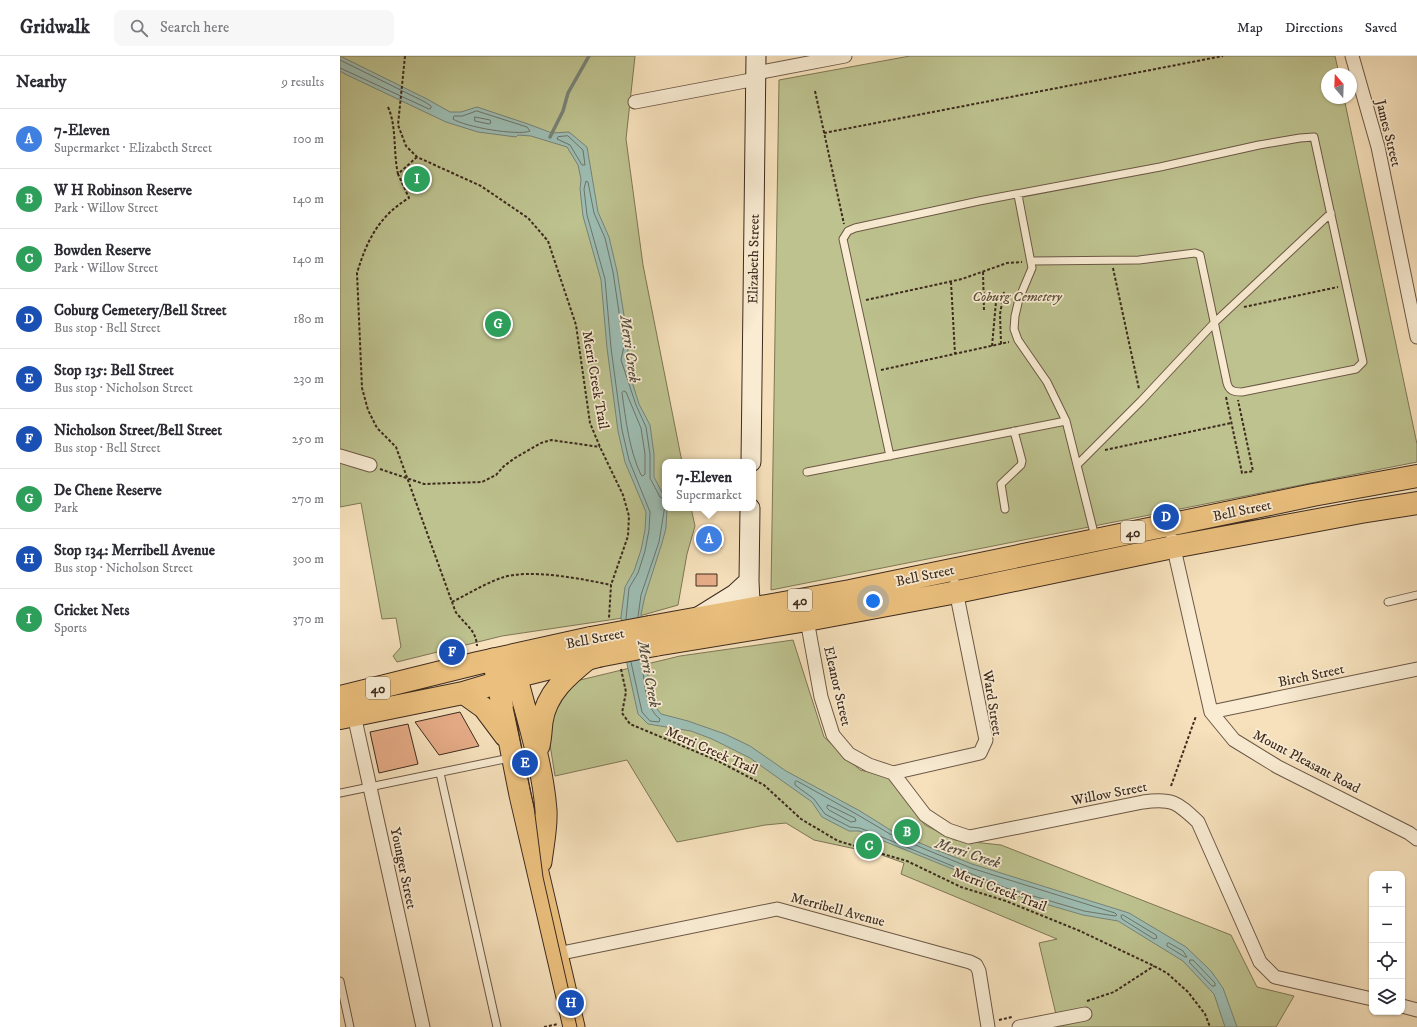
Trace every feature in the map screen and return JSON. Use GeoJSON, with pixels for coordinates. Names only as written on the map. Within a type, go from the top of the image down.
{"type":"FeatureCollection","features":[{"type":"Feature","properties":{"kind":"highway","name":"Bell Street"},"geometry":{"type":"LineString","coordinates":[[347,716],[462,693],[507,680],[593,651],[653,636],[751,619],[952,569],[1417,476]]}},
{"type":"Feature","properties":{"kind":"highway","name":"Bell Street"},"geometry":{"type":"LineString","coordinates":[[653,636],[696,618],[807,620],[957,592],[1173,547],[1361,512],[1417,504]]}},
{"type":"Feature","properties":{"kind":"highway","name":"Bell Street"},"geometry":{"type":"LineString","coordinates":[[340,697],[494,659],[593,651]]}},
{"type":"Feature","properties":{"kind":"highway"},"geometry":{"type":"LineString","coordinates":[[416,679],[423,702]]}},
{"type":"Feature","properties":{"kind":"main road","name":"Elizabeth Street"},"geometry":{"type":"LineString","coordinates":[[751,459],[756,69]]}},
{"type":"Feature","properties":{"kind":"main road"},"geometry":{"type":"LineString","coordinates":[[750,511],[749,581],[751,619]]}},
{"type":"Feature","properties":{"kind":"main road"},"geometry":{"type":"LineString","coordinates":[[696,618],[735,594],[749,581]]}},
{"type":"Feature","properties":{"kind":"main road"},"geometry":{"type":"LineString","coordinates":[[536,755],[541,738],[545,709],[551,696],[569,674],[593,651]]}},
{"type":"Feature","properties":{"kind":"main road"},"geometry":{"type":"LineString","coordinates":[[494,659],[507,680],[536,755],[546,811],[546,826],[542,860],[542,883]]}},
{"type":"Feature","properties":{"kind":"main road"},"geometry":{"type":"LineString","coordinates":[[507,680],[511,750],[574,1027]]}},
{"type":"Feature","properties":{"kind":"main road"},"geometry":{"type":"LineString","coordinates":[[462,693],[484,708],[511,750]]}},
{"type":"Feature","properties":{"kind":"street"},"geometry":{"type":"LineString","coordinates":[[635,102],[756,69],[845,56]]}},
{"type":"Feature","properties":{"kind":"street","name":"James Street"},"geometry":{"type":"LineString","coordinates":[[1352,56],[1378,147],[1417,336]]}},
{"type":"Feature","properties":{"kind":"street"},"geometry":{"type":"LineString","coordinates":[[340,456],[370,465]]}},
{"type":"Feature","properties":{"kind":"street","name":"Mount Pleasant Road"},"geometry":{"type":"LineString","coordinates":[[1169,525],[1211,712],[1234,740],[1272,763],[1414,833]]}},
{"type":"Feature","properties":{"kind":"street","name":"Ward Street"},"geometry":{"type":"LineString","coordinates":[[893,773],[980,752],[986,740],[952,569]]}},
{"type":"Feature","properties":{"kind":"street","name":"Eleanor Street"},"geometry":{"type":"LineString","coordinates":[[807,620],[821,696],[833,735],[849,754],[869,766],[893,773]]}},
{"type":"Feature","properties":{"kind":"street","name":"Birch Street"},"geometry":{"type":"LineString","coordinates":[[1211,712],[1417,669]]}},
{"type":"Feature","properties":{"kind":"street","name":"Younger Street"},"geometry":{"type":"LineString","coordinates":[[347,716],[370,787],[423,1027]]}},
{"type":"Feature","properties":{"kind":"street","name":"Willow Street"},"geometry":{"type":"LineString","coordinates":[[893,773],[925,815],[948,830],[969,837],[1143,802],[1162,800],[1181,805],[1198,822],[1260,962],[1275,977],[1369,999]]}},
{"type":"Feature","properties":{"kind":"street","name":"Merribell Avenue"},"geometry":{"type":"LineString","coordinates":[[557,954],[777,909],[970,962],[976,965],[988,1027]]}},
{"type":"Feature","properties":{"kind":"street"},"geometry":{"type":"LineString","coordinates":[[1405,1007],[1417,1010]]}},
{"type":"Feature","properties":{"kind":"street"},"geometry":{"type":"LineString","coordinates":[[1019,1027],[1085,1008]]}},
{"type":"Feature","properties":{"kind":"lane"},"geometry":{"type":"LineString","coordinates":[[890,456],[843,239],[846,234],[855,228],[979,201],[1018,195],[1160,167],[1259,145],[1314,137],[1363,362],[1359,367],[1233,390],[1215,322],[1201,257],[1198,254],[1139,260],[1031,261]]}},
{"type":"Feature","properties":{"kind":"lane"},"geometry":{"type":"LineString","coordinates":[[1018,195],[1031,261],[1031,273],[1019,299],[1014,329],[1018,340],[1046,382],[1066,421],[1095,540]]}},
{"type":"Feature","properties":{"kind":"lane"},"geometry":{"type":"LineString","coordinates":[[1077,465],[1141,401],[1215,322],[1331,213]]}},
{"type":"Feature","properties":{"kind":"lane"},"geometry":{"type":"LineString","coordinates":[[807,472],[1066,421]]}},
{"type":"Feature","properties":{"kind":"lane"},"geometry":{"type":"LineString","coordinates":[[1005,509],[1001,484],[1021,465],[1022,461],[1014,431]]}},
{"type":"Feature","properties":{"kind":"lane"},"geometry":{"type":"LineString","coordinates":[[1388,602],[1417,595]]}},
{"type":"Feature","properties":{"kind":"lane"},"geometry":{"type":"LineString","coordinates":[[340,793],[440,773],[511,750]]}},
{"type":"Feature","properties":{"kind":"lane"},"geometry":{"type":"LineString","coordinates":[[440,773],[497,1027]]}},
{"type":"Feature","properties":{"kind":"lane"},"geometry":{"type":"LineString","coordinates":[[340,981],[350,1027]]}},
{"type":"Feature","properties":{"kind":"path"},"geometry":{"type":"LineString","coordinates":[[398,174],[417,157],[406,146],[398,125],[405,56]]}},
{"type":"Feature","properties":{"kind":"path"},"geometry":{"type":"LineString","coordinates":[[824,133],[1223,56]]}},
{"type":"Feature","properties":{"kind":"path"},"geometry":{"type":"LineString","coordinates":[[815,91],[846,234]]}},
{"type":"Feature","properties":{"kind":"path"},"geometry":{"type":"LineString","coordinates":[[388,107],[392,116],[395,161],[398,174],[409,198],[396,206],[383,218],[362,255],[357,273],[362,388],[368,410],[377,428],[396,447],[458,615],[472,628],[494,659]]}},
{"type":"Feature","properties":{"kind":"path","name":"Merri Creek Trail"},"geometry":{"type":"LineString","coordinates":[[417,157],[481,186],[528,218],[548,241],[576,325],[590,423],[623,495],[629,516],[628,536],[611,585],[609,619]]}},
{"type":"Feature","properties":{"kind":"path"},"geometry":{"type":"LineString","coordinates":[[1111,260],[1141,401]]}},
{"type":"Feature","properties":{"kind":"path"},"geometry":{"type":"LineString","coordinates":[[856,302],[951,282],[1007,263],[1031,261]]}},
{"type":"Feature","properties":{"kind":"path"},"geometry":{"type":"LineString","coordinates":[[983,272],[984,311]]}},
{"type":"Feature","properties":{"kind":"path"},"geometry":{"type":"LineString","coordinates":[[951,282],[956,354]]}},
{"type":"Feature","properties":{"kind":"path"},"geometry":{"type":"LineString","coordinates":[[1227,311],[1347,285]]}},
{"type":"Feature","properties":{"kind":"path"},"geometry":{"type":"LineString","coordinates":[[1001,344],[1000,314],[1004,292]]}},
{"type":"Feature","properties":{"kind":"path"},"geometry":{"type":"LineString","coordinates":[[992,346],[996,302]]}},
{"type":"Feature","properties":{"kind":"path"},"geometry":{"type":"LineString","coordinates":[[872,372],[1018,340]]}},
{"type":"Feature","properties":{"kind":"path"},"geometry":{"type":"LineString","coordinates":[[1233,390],[1253,471],[1242,473],[1226,398],[1233,390]]}},
{"type":"Feature","properties":{"kind":"path"},"geometry":{"type":"LineString","coordinates":[[1093,449],[1100,451],[1231,423]]}},
{"type":"Feature","properties":{"kind":"path"},"geometry":{"type":"LineString","coordinates":[[370,465],[417,482],[431,484],[482,482],[496,475],[504,466],[515,458],[541,443],[551,440],[600,447]]}},
{"type":"Feature","properties":{"kind":"path"},"geometry":{"type":"LineString","coordinates":[[452,602],[502,578],[514,576],[552,576],[611,585]]}},
{"type":"Feature","properties":{"kind":"path","name":"Merri Creek Trail"},"geometry":{"type":"LineString","coordinates":[[620,665],[626,692],[622,713],[630,724],[716,760],[764,785],[801,819],[838,841],[907,861],[961,887],[1014,904],[1080,931],[1154,966],[1167,973],[1188,992],[1205,1014],[1210,1027]]}},
{"type":"Feature","properties":{"kind":"path"},"geometry":{"type":"LineString","coordinates":[[1171,786],[1196,716]]}},
{"type":"Feature","properties":{"kind":"path"},"geometry":{"type":"LineString","coordinates":[[1085,1008],[1097,999],[1114,992],[1154,966]]}},
{"type":"Feature","properties":{"kind":"green space"},"geometry":{"type":"Polygon","coordinates":[[[340,56],[635,56],[626,139],[643,265],[681,459],[662,459],[662,511],[692,511],[695,526],[687,554],[678,605],[643,615],[502,636],[397,662],[393,656],[401,647],[396,618],[382,619],[361,503],[340,507],[340,56]]]}},
{"type":"Feature","properties":{"kind":"green space","name":"Coburg Cemetery"},"geometry":{"type":"Polygon","coordinates":[[[910,56],[1335,56],[1338,68],[1321,68],[1321,104],[1345,104],[1417,444],[1417,462],[771,590],[779,80],[910,56]]]}},
{"type":"Feature","properties":{"kind":"green space"},"geometry":{"type":"Polygon","coordinates":[[[793,640],[824,737],[860,770],[887,776],[925,825],[955,840],[1001,845],[1231,935],[1257,987],[1294,996],[1276,1027],[1059,1027],[1039,943],[1057,939],[901,874],[904,863],[879,854],[814,840],[786,823],[765,825],[677,842],[627,760],[555,776],[549,738],[552,715],[560,699],[576,681],[680,656],[793,640]]]}},
{"type":"Feature","properties":{"kind":"water"},"geometry":{"type":"Polygon","coordinates":[[[340,56],[450,112],[461,112],[477,107],[552,133],[569,132],[587,147],[598,212],[609,237],[617,271],[629,347],[625,359],[639,404],[650,425],[654,454],[654,477],[662,492],[662,511],[667,511],[666,528],[641,614],[649,684],[655,706],[661,714],[688,721],[725,734],[750,746],[786,771],[860,811],[892,831],[934,849],[972,864],[1129,913],[1186,947],[1211,971],[1223,988],[1237,1027],[1225,1027],[1214,994],[1183,961],[1118,921],[1083,915],[1004,892],[982,881],[859,831],[849,831],[822,817],[812,802],[750,758],[712,739],[691,731],[648,724],[638,714],[627,664],[621,617],[625,587],[634,571],[641,550],[645,530],[646,512],[625,462],[618,431],[607,348],[601,280],[583,216],[580,189],[581,179],[578,165],[567,147],[531,136],[518,135],[516,137],[478,132],[446,122],[340,71],[340,56]]]}},
{"type":"Feature","properties":{"kind":"building"},"geometry":{"type":"Polygon","coordinates":[[[698,530],[721,530],[721,548],[698,548],[698,530]]]}},
{"type":"Feature","properties":{"kind":"building"},"geometry":{"type":"Polygon","coordinates":[[[696,574],[717,574],[717,586],[696,586],[696,574]]]}},
{"type":"Feature","properties":{"kind":"building"},"geometry":{"type":"Polygon","coordinates":[[[460,712],[479,746],[439,755],[415,722],[460,712]]]}},
{"type":"Feature","properties":{"kind":"building"},"geometry":{"type":"Polygon","coordinates":[[[408,724],[418,764],[379,773],[370,732],[408,724]]]}},
{"type":"Feature","properties":{"kind":"waterway"},"geometry":{"type":"LineString","coordinates":[[550,137],[563,111],[568,93],[589,56]]}},
{"type":"Feature","properties":{"kind":"tram line"},"geometry":{"type":"LineString","coordinates":[[513,707],[534,807],[543,877],[577,1027]]}},
{"type":"Feature","properties":{"kind":"place","name":"Cricket Nets"},"geometry":{"type":"Point","coordinates":[417,179]}},
{"type":"Feature","properties":{"kind":"place","name":"De Chene Reserve"},"geometry":{"type":"Point","coordinates":[498,324]}},
{"type":"Feature","properties":{"kind":"place","name":"Coburg Cemetery/Bell Street"},"geometry":{"type":"Point","coordinates":[1166,517]}},
{"type":"Feature","properties":{"kind":"place","name":"7-Eleven"},"geometry":{"type":"Point","coordinates":[709,539]}},
{"type":"Feature","properties":{"kind":"place","name":"Nicholson Street/Bell Street"},"geometry":{"type":"Point","coordinates":[452,652]}},
{"type":"Feature","properties":{"kind":"place","name":"Stop 135: Bell Street"},"geometry":{"type":"Point","coordinates":[525,763]}},
{"type":"Feature","properties":{"kind":"place","name":"W H Robinson Reserve"},"geometry":{"type":"Point","coordinates":[907,832]}},
{"type":"Feature","properties":{"kind":"place","name":"Bowden Reserve"},"geometry":{"type":"Point","coordinates":[869,846]}},
{"type":"Feature","properties":{"kind":"place","name":"Stop 134: Merribell Avenue"},"geometry":{"type":"Point","coordinates":[571,1003]}},
{"type":"Feature","properties":{"kind":"water label","name":"Merri Creek"},"geometry":{"type":"Point","coordinates":[630,349]}},
{"type":"Feature","properties":{"kind":"water label","name":"Merri Creek"},"geometry":{"type":"Point","coordinates":[649,674]}},
{"type":"Feature","properties":{"kind":"water label","name":"Merri Creek"},"geometry":{"type":"Point","coordinates":[968,853]}}]}
